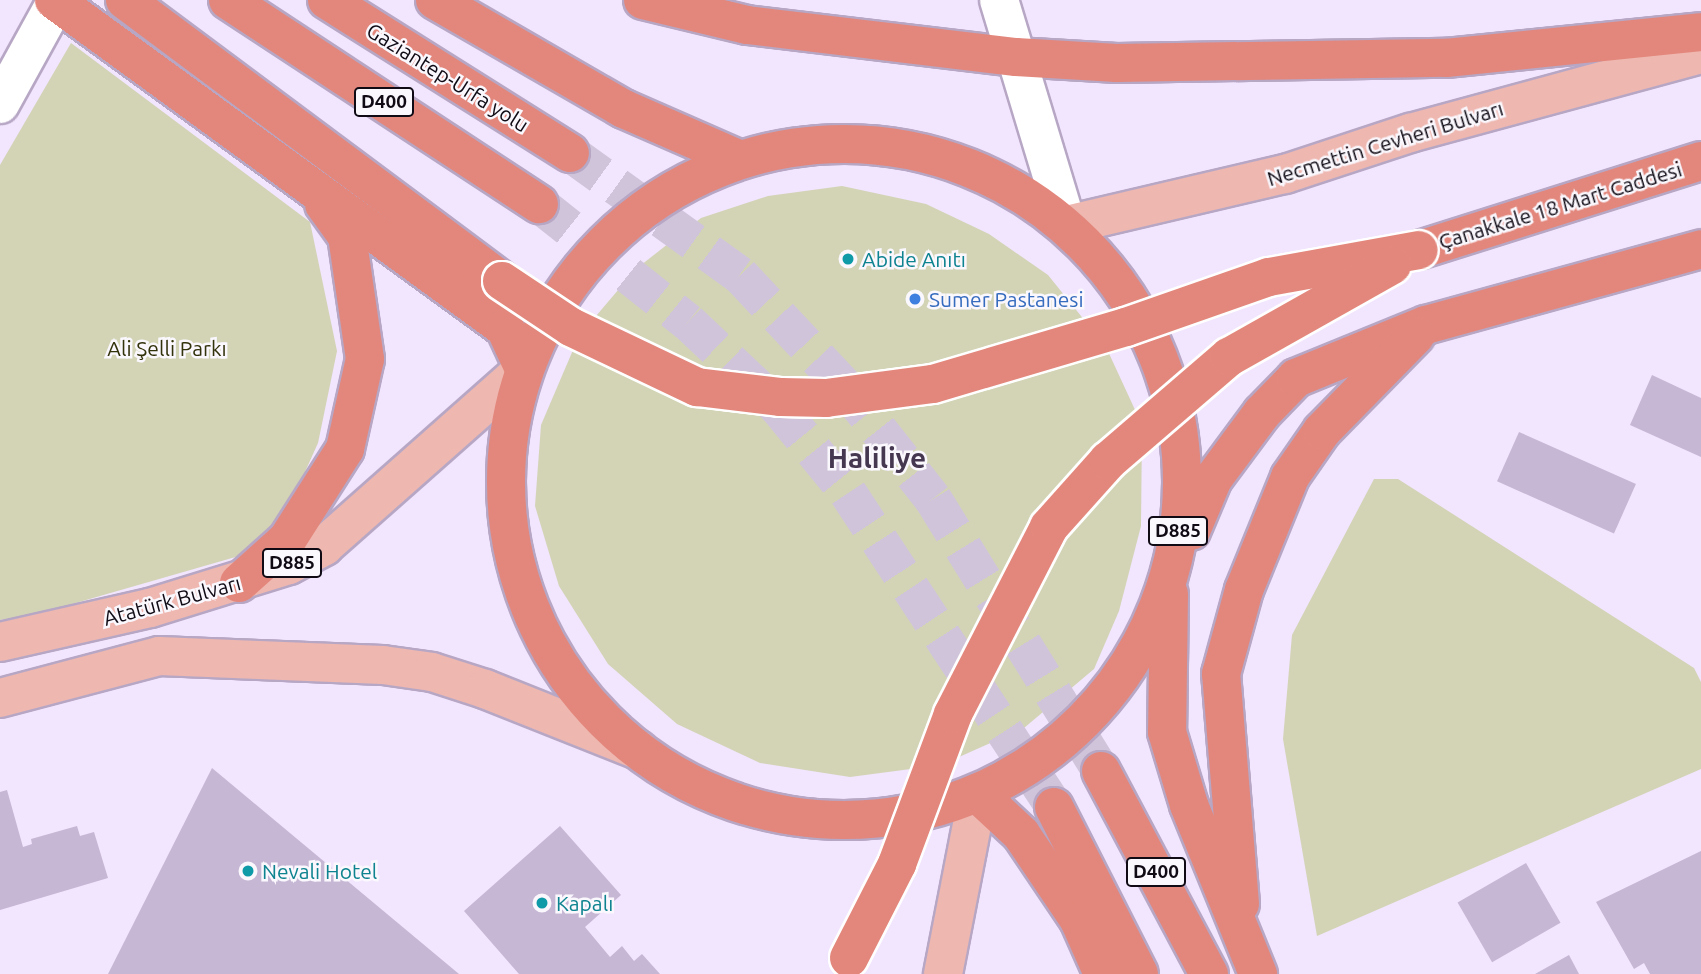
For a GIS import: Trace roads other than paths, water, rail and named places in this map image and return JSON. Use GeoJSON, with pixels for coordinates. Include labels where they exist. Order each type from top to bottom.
{"type":"FeatureCollection","features":[{"type":"Feature","properties":{"kind":"highway"},"geometry":{"type":"LineString","coordinates":[[125,0],[502,281],[571,327],[697,387],[781,397],[826,397],[933,384],[1126,327],[1269,277],[1419,250]]}},
{"type":"Feature","properties":{"kind":"highway","name":"D400"},"geometry":{"type":"LineString","coordinates":[[228,0],[539,204]]}},
{"type":"Feature","properties":{"kind":"highway","name":"Gaziantep-Urfa yolu"},"geometry":{"type":"LineString","coordinates":[[327,0],[570,153]]}},
{"type":"Feature","properties":{"kind":"highway"},"geometry":{"type":"LineString","coordinates":[[435,0],[624,109],[736,158]]}},
{"type":"Feature","properties":{"kind":"highway"},"geometry":{"type":"LineString","coordinates":[[643,0],[747,25],[1016,57],[1117,63],[1446,58],[1701,32]]}},
{"type":"Feature","properties":{"kind":"highway"},"geometry":{"type":"LineString","coordinates":[[55,1],[505,328],[524,369]]}},
{"type":"Feature","properties":{"kind":"highway","name":"D885"},"geometry":{"type":"LineString","coordinates":[[852,141],[967,164],[1067,225],[1131,299],[1171,389],[1185,486],[1170,583],[1127,671],[1062,743],[978,794],[910,815],[827,820],[767,812],[700,788],[638,750],[585,699],[544,637],[517,568],[505,495],[509,431],[524,369],[572,277],[636,214],[736,158],[852,141]]}},
{"type":"Feature","properties":{"kind":"highway","name":"Çanakkale 18 Mart Caddesi"},"geometry":{"type":"LineString","coordinates":[[1419,250],[1701,161]]}},
{"type":"Feature","properties":{"kind":"highway"},"geometry":{"type":"LineString","coordinates":[[239,583],[288,540],[345,449],[365,359],[347,236],[312,188]]}},
{"type":"Feature","properties":{"kind":"highway"},"geometry":{"type":"LineString","coordinates":[[1258,974],[1189,805],[1167,732],[1170,583],[1213,479],[1262,413],[1296,378],[1426,325],[1701,249]]}},
{"type":"Feature","properties":{"kind":"highway"},"geometry":{"type":"LineString","coordinates":[[843,966],[897,864],[953,714],[1049,527],[1108,461],[1229,357],[1419,250]]}},
{"type":"Feature","properties":{"kind":"highway"},"geometry":{"type":"LineString","coordinates":[[1243,937],[1221,674],[1244,590],[1290,477],[1322,431],[1426,325]]}},
{"type":"Feature","properties":{"kind":"highway","name":"D400"},"geometry":{"type":"LineString","coordinates":[[1101,771],[1209,974]]}},
{"type":"Feature","properties":{"kind":"highway"},"geometry":{"type":"LineString","coordinates":[[978,794],[1021,834],[1079,920],[1103,974]]}},
{"type":"Feature","properties":{"kind":"highway","name":"D400"},"geometry":{"type":"LineString","coordinates":[[1054,807],[1139,974]]}},
{"type":"Feature","properties":{"kind":"main road","name":"Necmettin Cevheri Bulvarı"},"geometry":{"type":"LineString","coordinates":[[1067,225],[1285,174],[1410,133],[1701,54]]}},
{"type":"Feature","properties":{"kind":"main road","name":"Atatürk Bulvarı"},"geometry":{"type":"LineString","coordinates":[[0,642],[239,583],[324,546],[524,369]]}},
{"type":"Feature","properties":{"kind":"main road"},"geometry":{"type":"LineString","coordinates":[[0,698],[159,656],[383,665],[432,672],[485,689],[638,750]]}},
{"type":"Feature","properties":{"kind":"main road"},"geometry":{"type":"LineString","coordinates":[[943,974],[978,794]]}},
{"type":"Feature","properties":{"kind":"street"},"geometry":{"type":"LineString","coordinates":[[999,0],[1067,225]]}},
{"type":"Feature","properties":{"kind":"street"},"geometry":{"type":"LineString","coordinates":[[0,104],[55,1]]}},
{"type":"Feature","properties":{"kind":"tunnel"},"geometry":{"type":"LineString","coordinates":[[570,153],[740,275],[843,385],[933,499],[1101,771]]}},
{"type":"Feature","properties":{"kind":"tunnel"},"geometry":{"type":"LineString","coordinates":[[539,204],[688,322],[778,407],[848,493],[1054,807]]}},
{"type":"Feature","properties":{"kind":"place","name":"Abide Anıtı"},"geometry":{"type":"Point","coordinates":[848,259]}},
{"type":"Feature","properties":{"kind":"place","name":"Sumer Pastanesi"},"geometry":{"type":"Point","coordinates":[915,299]}},
{"type":"Feature","properties":{"kind":"place","name":"Nevali Hotel"},"geometry":{"type":"Point","coordinates":[248,871]}},
{"type":"Feature","properties":{"kind":"place","name":"Kapalı"},"geometry":{"type":"Point","coordinates":[542,903]}},
{"type":"Feature","properties":{"kind":"district","name":"Haliliye"},"geometry":{"type":"Point","coordinates":[877,458]}},
{"type":"Feature","properties":{"kind":"park label","name":"Ali Şelli Parkı"},"geometry":{"type":"Point","coordinates":[167,348]}}]}
